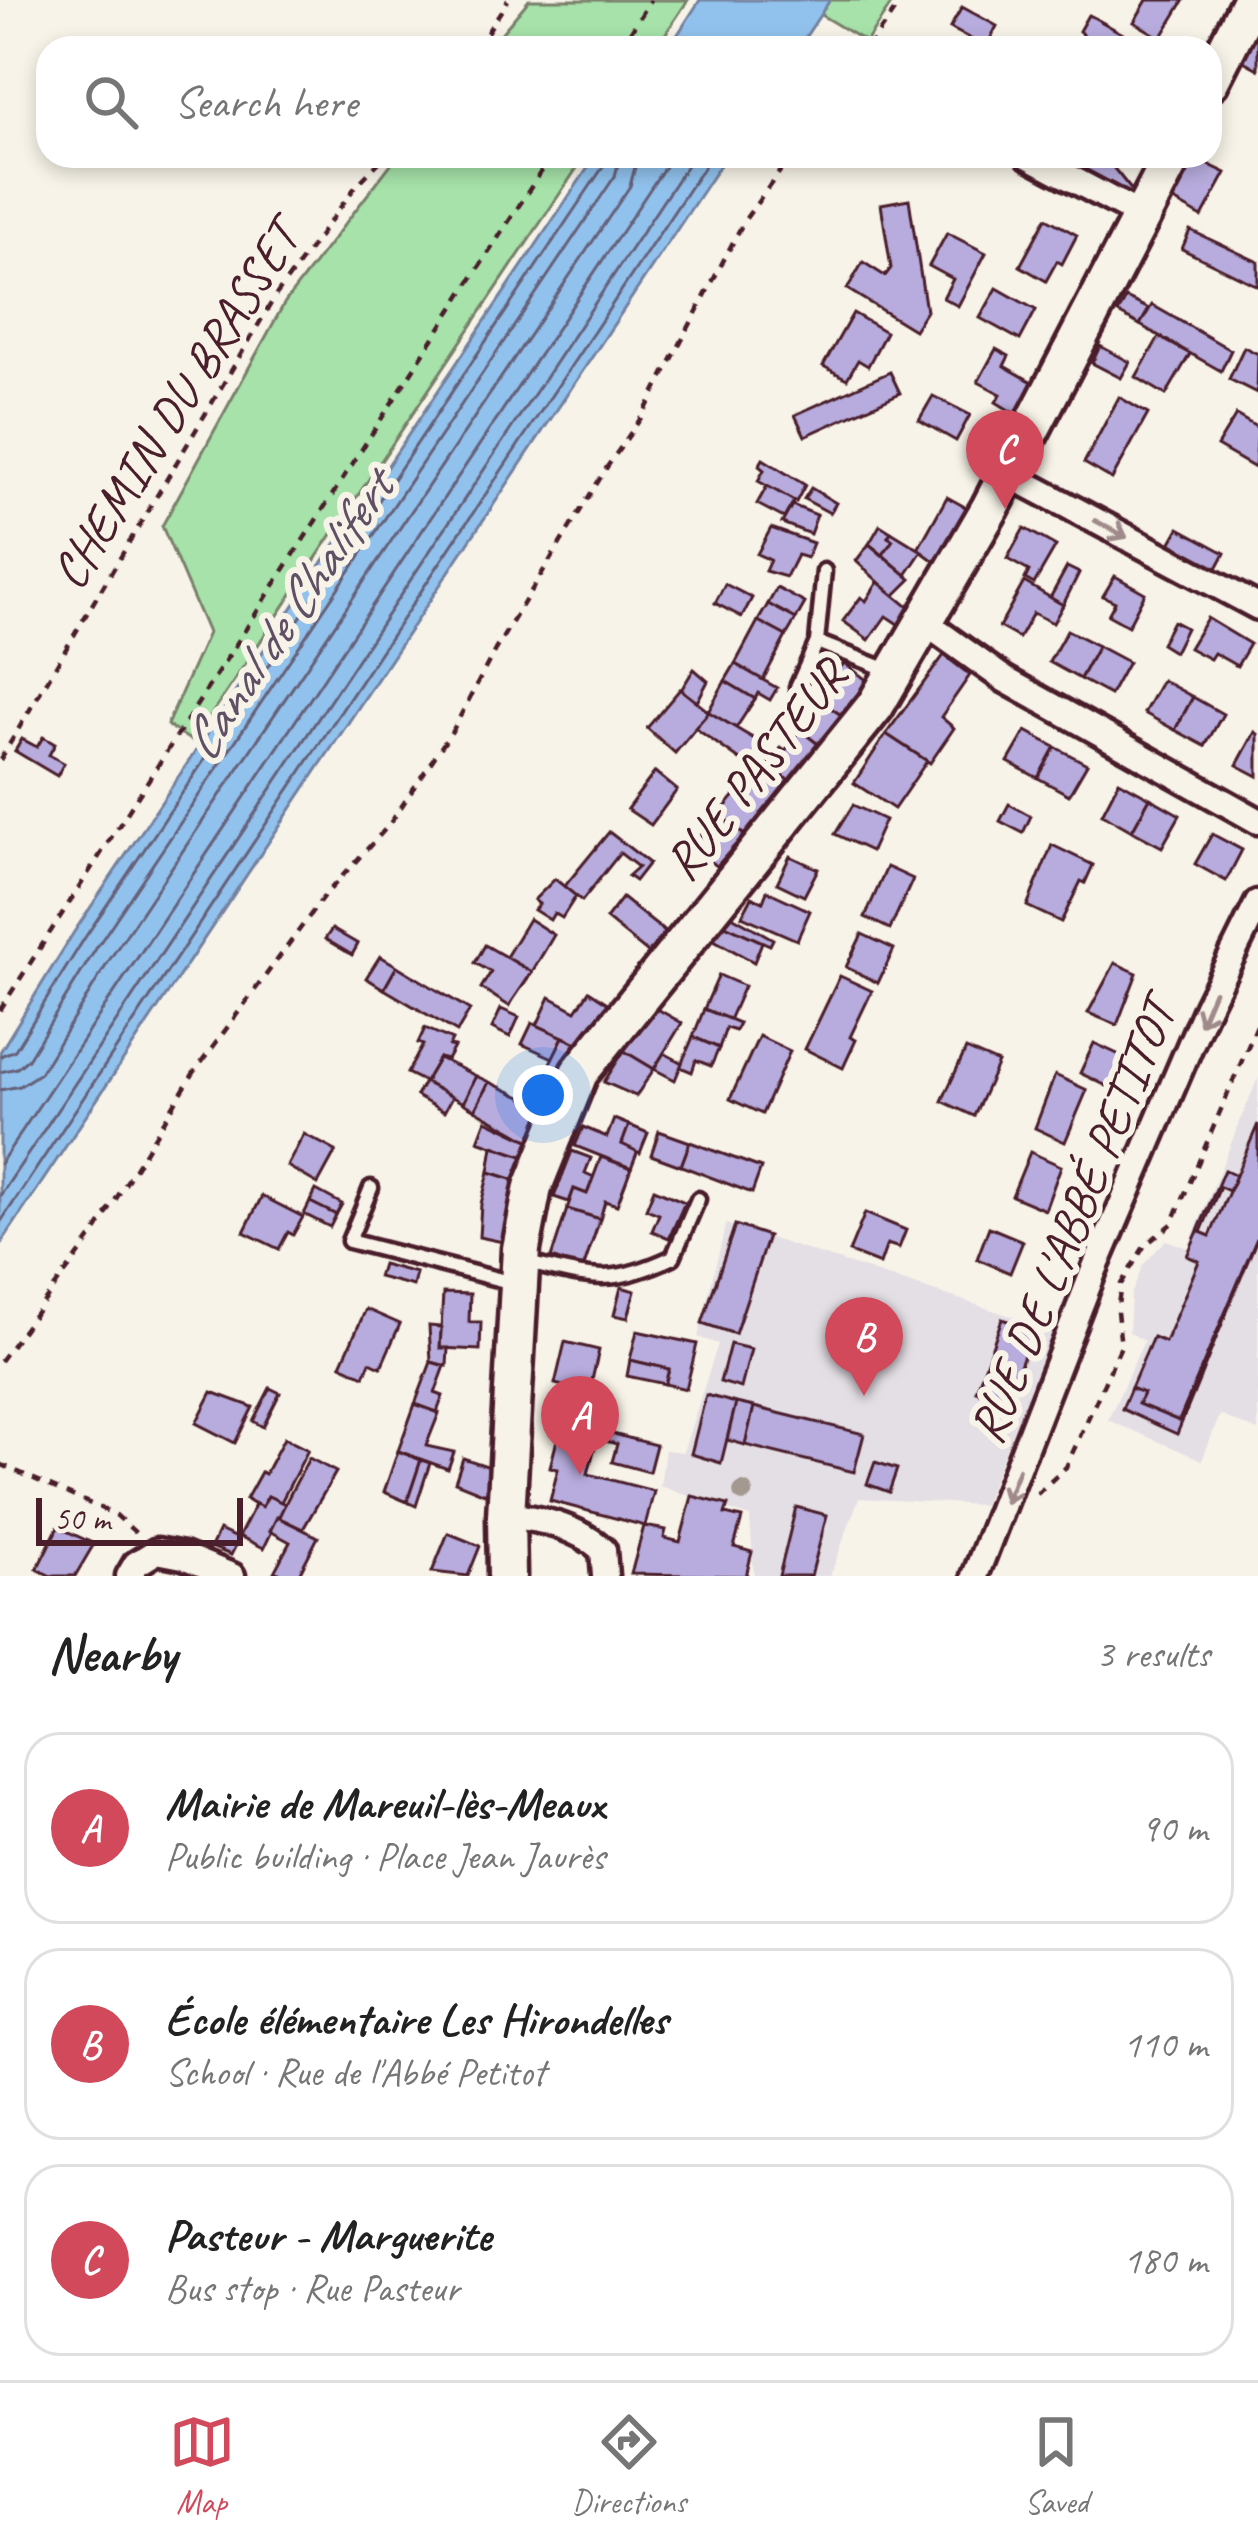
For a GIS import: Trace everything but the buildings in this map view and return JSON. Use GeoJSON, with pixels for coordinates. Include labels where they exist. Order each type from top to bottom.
{"type":"FeatureCollection","features":[{"type":"Feature","properties":{"kind":"street"},"geometry":{"type":"LineString","coordinates":[[1222,57],[1251,0]]}},
{"type":"Feature","properties":{"kind":"street"},"geometry":{"type":"LineString","coordinates":[[1052,168],[1142,216]]}},
{"type":"Feature","properties":{"kind":"street","name":"RUE PASTEUR"},"geometry":{"type":"LineString","coordinates":[[507,1576],[520,1273],[533,1187],[579,1072],[875,706],[1008,474],[1167,168]]}},
{"type":"Feature","properties":{"kind":"street"},"geometry":{"type":"LineString","coordinates":[[1008,474],[1258,607]]}},
{"type":"Feature","properties":{"kind":"street"},"geometry":{"type":"LineString","coordinates":[[924,622],[1004,680],[1258,821]]}},
{"type":"Feature","properties":{"kind":"street","name":"RUE DE L'ABBÉ PETITOT"},"geometry":{"type":"LineString","coordinates":[[975,1576],[1094,1270],[1207,1006],[1258,903]]}},
{"type":"Feature","properties":{"kind":"street"},"geometry":{"type":"LineString","coordinates":[[506,1516],[522,1516],[587,1535],[603,1550],[605,1576]]}},
{"type":"Feature","properties":{"kind":"street"},"geometry":{"type":"LineString","coordinates":[[129,1576],[136,1564],[157,1551],[232,1576]]}},
{"type":"Feature","properties":{"kind":"lane"},"geometry":{"type":"LineString","coordinates":[[797,687],[817,642],[824,572]]}},
{"type":"Feature","properties":{"kind":"lane"},"geometry":{"type":"LineString","coordinates":[[817,642],[895,672]]}},
{"type":"Feature","properties":{"kind":"lane"},"geometry":{"type":"LineString","coordinates":[[371,1188],[349,1241],[520,1273],[599,1280],[633,1275],[673,1257],[698,1199]]}},
{"type":"Feature","properties":{"kind":"path"},"geometry":{"type":"LineString","coordinates":[[485,36],[508,0]]}},
{"type":"Feature","properties":{"kind":"path"},"geometry":{"type":"LineString","coordinates":[[628,36],[651,0]]}},
{"type":"Feature","properties":{"kind":"path"},"geometry":{"type":"LineString","coordinates":[[876,36],[902,0]]}},
{"type":"Feature","properties":{"kind":"path","name":"CHEMIN DU BRASSET"},"geometry":{"type":"LineString","coordinates":[[0,760],[276,295],[373,168]]}},
{"type":"Feature","properties":{"kind":"path"},"geometry":{"type":"LineString","coordinates":[[0,1010],[543,168]]}},
{"type":"Feature","properties":{"kind":"path"},"geometry":{"type":"LineString","coordinates":[[0,1360],[95,1233],[193,1075],[325,895],[389,825],[454,728],[507,629],[643,415],[744,221],[782,168]]}},
{"type":"Feature","properties":{"kind":"path"},"geometry":{"type":"LineString","coordinates":[[1010,1494],[1033,1498],[1066,1467],[1121,1346],[1117,1312],[1121,1284],[1145,1245],[1172,1224],[1258,1023]]}},
{"type":"Feature","properties":{"kind":"path"},"geometry":{"type":"LineString","coordinates":[[0,1464],[116,1515],[157,1551]]}},
{"type":"Feature","properties":{"kind":"shaded area"},"geometry":{"type":"Polygon","coordinates":[[[1258,1078],[1258,1431],[1220,1415],[1202,1460],[1108,1420],[1144,1341],[1129,1332],[1131,1295],[1143,1265],[1166,1240],[1188,1248],[1258,1078]]]}},
{"type":"Feature","properties":{"kind":"shaded area"},"geometry":{"type":"Polygon","coordinates":[[[726,1224],[1054,1330],[983,1505],[859,1498],[830,1576],[754,1576],[750,1517],[660,1486],[665,1450],[683,1452],[718,1344],[698,1337],[726,1224]]]}},
{"type":"Feature","properties":{"kind":"green space"},"geometry":{"type":"Polygon","coordinates":[[[529,0],[688,0],[664,36],[499,36],[529,0]]]}},
{"type":"Feature","properties":{"kind":"green space"},"geometry":{"type":"Polygon","coordinates":[[[816,0],[894,0],[870,36],[856,36],[811,9],[816,0]]]}},
{"type":"Feature","properties":{"kind":"green space"},"geometry":{"type":"Polygon","coordinates":[[[388,168],[577,168],[193,742],[167,725],[208,633],[162,526],[285,302],[388,168]]]}},
{"type":"Feature","properties":{"kind":"water"},"geometry":{"type":"Polygon","coordinates":[[[700,0],[830,0],[806,36],[677,36],[700,0]]]}},
{"type":"Feature","properties":{"kind":"water","name":"Canal de Chalifert"},"geometry":{"type":"Polygon","coordinates":[[[588,168],[718,168],[0,1245],[0,1052],[74,932],[588,168]]]}},
{"type":"Feature","properties":{"kind":"place","name":"Pasteur - Marguerite"},"geometry":{"type":"Point","coordinates":[1005,509]}},
{"type":"Feature","properties":{"kind":"place","name":"École élémentaire Les Hirondelles"},"geometry":{"type":"Point","coordinates":[864,1396]}},
{"type":"Feature","properties":{"kind":"place","name":"Mairie de Mareuil-lès-Meaux"},"geometry":{"type":"Point","coordinates":[580,1475]}}]}
